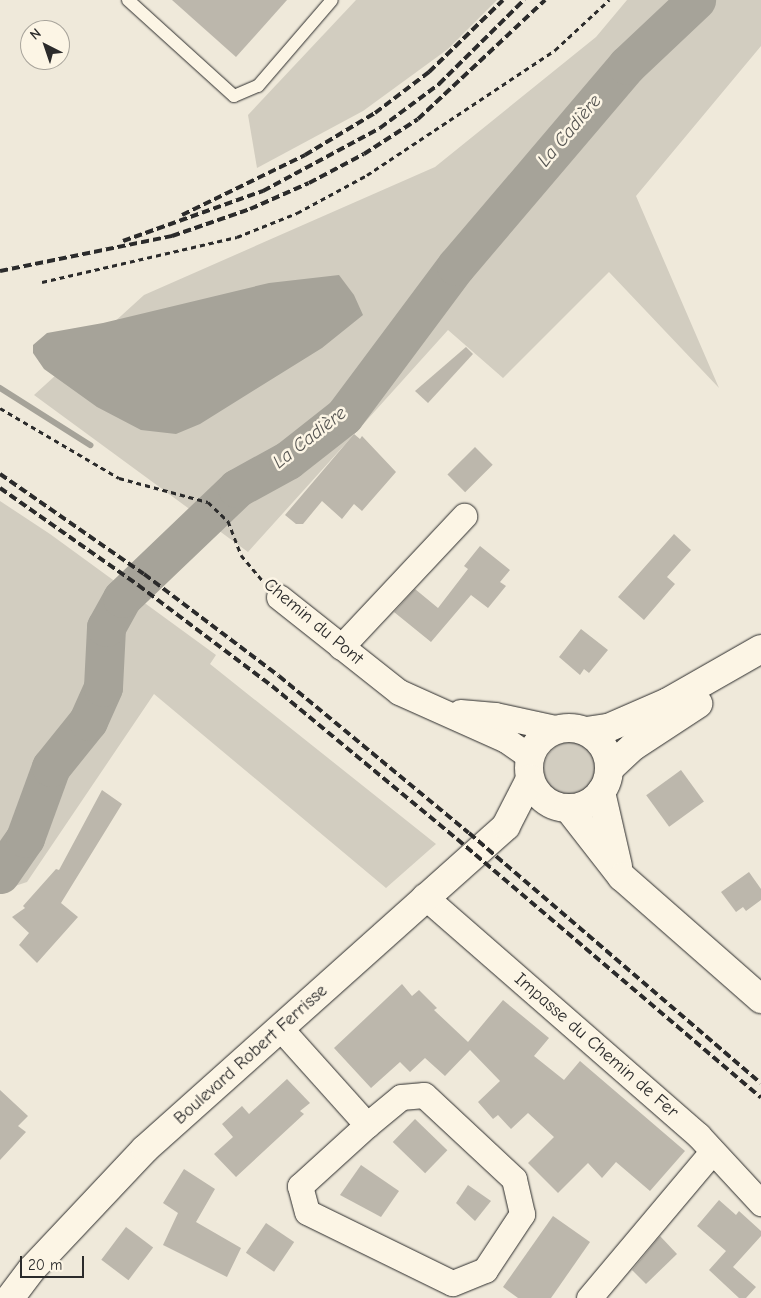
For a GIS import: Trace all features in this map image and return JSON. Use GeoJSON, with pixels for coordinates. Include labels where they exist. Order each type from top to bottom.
{"type":"FeatureCollection","features":[{"type":"Feature","properties":{"kind":"street"},"geometry":{"type":"LineString","coordinates":[[342,647],[464,516]]}},
{"type":"Feature","properties":{"kind":"street","name":"Chemin du Pont"},"geometry":{"type":"LineString","coordinates":[[279,596],[399,692],[448,712],[506,740],[530,768]]}},
{"type":"Feature","properties":{"kind":"street"},"geometry":{"type":"LineString","coordinates":[[586,731],[608,728],[668,702],[761,649]]}},
{"type":"Feature","properties":{"kind":"street"},"geometry":{"type":"LineString","coordinates":[[563,808],[587,804],[634,746],[670,721],[761,666]]}},
{"type":"Feature","properties":{"kind":"street","name":"Chemin du Pont"},"geometry":{"type":"LineString","coordinates":[[448,712],[496,715],[559,729]]}},
{"type":"Feature","properties":{"kind":"street"},"geometry":{"type":"LineString","coordinates":[[622,877],[605,781],[603,746],[586,731],[573,727],[559,729],[546,734],[530,768],[540,797],[563,808],[622,877],[761,999]]}},
{"type":"Feature","properties":{"kind":"street","name":"Boulevard Robert Ferrisse"},"geometry":{"type":"LineString","coordinates":[[506,826],[530,768]]}},
{"type":"Feature","properties":{"kind":"street","name":"Boulevard Robert Ferrisse"},"geometry":{"type":"LineString","coordinates":[[10,1298],[32,1269],[146,1149],[281,1029],[424,896],[506,826],[563,808]]}},
{"type":"Feature","properties":{"kind":"street","name":"Impasse du Chemin de Fer"},"geometry":{"type":"LineString","coordinates":[[424,896],[698,1135],[761,1203]]}},
{"type":"Feature","properties":{"kind":"street"},"geometry":{"type":"LineString","coordinates":[[281,1029],[366,1125]]}},
{"type":"Feature","properties":{"kind":"street"},"geometry":{"type":"LineString","coordinates":[[424,1095],[514,1179],[522,1214],[485,1270],[452,1283],[307,1212],[300,1186],[366,1125],[401,1097],[424,1095]]}},
{"type":"Feature","properties":{"kind":"street"},"geometry":{"type":"LineString","coordinates":[[589,1298],[712,1152]]}},
{"type":"Feature","properties":{"kind":"lane"},"geometry":{"type":"LineString","coordinates":[[128,0],[234,96],[258,86],[332,0]]}},
{"type":"Feature","properties":{"kind":"path"},"geometry":{"type":"LineString","coordinates":[[42,282],[236,237],[297,213],[367,175],[555,50],[609,0]]}},
{"type":"Feature","properties":{"kind":"path","name":"Chemin du Pont"},"geometry":{"type":"LineString","coordinates":[[0,408],[120,478],[208,502],[228,521],[249,568],[279,596]]}},
{"type":"Feature","properties":{"kind":"shaded area"},"geometry":{"type":"Polygon","coordinates":[[[356,0],[497,0],[448,49],[363,111],[257,168],[248,115],[356,0]]]}},
{"type":"Feature","properties":{"kind":"shaded area"},"geometry":{"type":"Polygon","coordinates":[[[627,0],[761,0],[761,46],[636,196],[719,388],[609,272],[503,378],[448,330],[248,552],[34,395],[144,295],[435,167],[596,37],[627,0]]]}},
{"type":"Feature","properties":{"kind":"shaded area"},"geometry":{"type":"Polygon","coordinates":[[[339,275],[354,295],[363,315],[322,348],[200,424],[176,434],[141,430],[97,407],[44,369],[33,353],[33,345],[47,333],[103,323],[269,283],[339,275]]]}},
{"type":"Feature","properties":{"kind":"shaded area"},"geometry":{"type":"Polygon","coordinates":[[[0,501],[50,534],[216,655],[210,664],[436,844],[386,888],[154,694],[27,882],[0,891],[0,501]]]}},
{"type":"Feature","properties":{"kind":"shaded area"},"geometry":{"type":"Polygon","coordinates":[[[571,742],[581,744],[590,750],[596,759],[598,769],[596,779],[590,788],[581,794],[571,796],[561,794],[552,788],[546,779],[544,769],[546,759],[552,750],[561,744],[571,742]]]}},
{"type":"Feature","properties":{"kind":"building"},"geometry":{"type":"Polygon","coordinates":[[[172,0],[287,0],[236,57],[172,0]]]}},
{"type":"Feature","properties":{"kind":"building"},"geometry":{"type":"Polygon","coordinates":[[[466,347],[473,354],[428,403],[415,391],[466,347]]]}},
{"type":"Feature","properties":{"kind":"building"},"geometry":{"type":"Polygon","coordinates":[[[354,434],[360,439],[362,436],[396,472],[362,511],[354,504],[342,519],[322,501],[303,524],[296,524],[285,515],[354,434]]]}},
{"type":"Feature","properties":{"kind":"building"},"geometry":{"type":"Polygon","coordinates":[[[475,447],[493,465],[465,492],[447,475],[475,447]]]}},
{"type":"Feature","properties":{"kind":"building"},"geometry":{"type":"Polygon","coordinates":[[[674,534],[691,550],[667,577],[675,584],[644,620],[618,597],[674,534]]]}},
{"type":"Feature","properties":{"kind":"building"},"geometry":{"type":"Polygon","coordinates":[[[480,546],[510,570],[500,582],[506,586],[488,608],[471,595],[431,642],[394,612],[415,589],[438,608],[468,569],[464,566],[480,546]]]}},
{"type":"Feature","properties":{"kind":"building"},"geometry":{"type":"Polygon","coordinates":[[[581,629],[608,650],[589,673],[584,669],[580,675],[559,657],[581,629]]]}},
{"type":"Feature","properties":{"kind":"building"},"geometry":{"type":"Polygon","coordinates":[[[681,770],[704,802],[669,827],[646,795],[681,770]]]}},
{"type":"Feature","properties":{"kind":"building"},"geometry":{"type":"Polygon","coordinates":[[[102,790],[122,804],[61,903],[78,917],[37,963],[19,945],[29,933],[12,917],[25,908],[23,906],[56,869],[59,870],[102,790]]]}},
{"type":"Feature","properties":{"kind":"building"},"geometry":{"type":"Polygon","coordinates":[[[749,872],[761,889],[761,900],[746,911],[743,907],[736,912],[721,892],[749,872]]]}},
{"type":"Feature","properties":{"kind":"building"},"geometry":{"type":"Polygon","coordinates":[[[402,984],[412,996],[419,990],[437,1008],[434,1010],[468,1042],[503,1000],[549,1038],[534,1056],[564,1080],[580,1061],[685,1151],[650,1191],[616,1162],[602,1178],[588,1163],[558,1193],[528,1163],[554,1137],[528,1113],[511,1129],[498,1115],[493,1119],[478,1102],[500,1081],[470,1050],[445,1076],[425,1058],[410,1072],[400,1062],[371,1088],[334,1048],[402,984]]]}},
{"type":"Feature","properties":{"kind":"building"},"geometry":{"type":"Polygon","coordinates":[[[287,1079],[310,1103],[300,1111],[304,1114],[236,1177],[214,1154],[233,1137],[222,1124],[242,1106],[249,1114],[287,1079]]]}},
{"type":"Feature","properties":{"kind":"building"},"geometry":{"type":"Polygon","coordinates":[[[0,1090],[28,1116],[18,1126],[26,1132],[0,1160],[0,1090]]]}},
{"type":"Feature","properties":{"kind":"building"},"geometry":{"type":"Polygon","coordinates":[[[415,1119],[447,1150],[425,1173],[393,1142],[415,1119]]]}},
{"type":"Feature","properties":{"kind":"building"},"geometry":{"type":"Polygon","coordinates":[[[361,1165],[399,1191],[381,1217],[340,1195],[361,1165]]]}},
{"type":"Feature","properties":{"kind":"building"},"geometry":{"type":"Polygon","coordinates":[[[184,1169],[215,1189],[196,1222],[241,1248],[227,1277],[163,1245],[178,1213],[163,1203],[184,1169]]]}},
{"type":"Feature","properties":{"kind":"building"},"geometry":{"type":"Polygon","coordinates":[[[468,1185],[491,1201],[475,1221],[456,1203],[468,1185]]]}},
{"type":"Feature","properties":{"kind":"building"},"geometry":{"type":"Polygon","coordinates":[[[719,1200],[736,1215],[739,1211],[761,1231],[761,1236],[733,1267],[756,1287],[746,1298],[739,1298],[709,1270],[726,1251],[697,1226],[719,1200]]]}},
{"type":"Feature","properties":{"kind":"building"},"geometry":{"type":"Polygon","coordinates":[[[553,1216],[590,1242],[551,1298],[518,1298],[503,1287],[553,1216]]]}},
{"type":"Feature","properties":{"kind":"building"},"geometry":{"type":"Polygon","coordinates":[[[266,1223],[294,1242],[274,1272],[246,1253],[266,1223]]]}},
{"type":"Feature","properties":{"kind":"building"},"geometry":{"type":"Polygon","coordinates":[[[126,1227],[153,1247],[128,1280],[101,1260],[126,1227]]]}},
{"type":"Feature","properties":{"kind":"building"},"geometry":{"type":"Polygon","coordinates":[[[660,1236],[677,1254],[646,1284],[632,1270],[660,1236]]]}},
{"type":"Feature","properties":{"kind":"waterway","name":"La Cadière"},"geometry":{"type":"LineString","coordinates":[[0,874],[25,838],[51,767],[88,721],[103,687],[106,627],[122,598],[237,488],[288,460],[344,416],[456,266],[627,65],[696,0]]}},
{"type":"Feature","properties":{"kind":"waterway"},"geometry":{"type":"LineString","coordinates":[[0,388],[90,445]]}},
{"type":"Feature","properties":{"kind":"railway"},"geometry":{"type":"LineString","coordinates":[[182,215],[305,155],[375,113],[429,72],[503,0]]}},
{"type":"Feature","properties":{"kind":"railway"},"geometry":{"type":"LineString","coordinates":[[123,241],[263,191],[380,128],[439,84],[524,0]]}},
{"type":"Feature","properties":{"kind":"railway"},"geometry":{"type":"LineString","coordinates":[[0,271],[172,236],[250,209],[309,183],[364,154],[418,119],[545,0]]}},
{"type":"Feature","properties":{"kind":"railway"},"geometry":{"type":"LineString","coordinates":[[0,474],[144,574],[279,676],[469,833],[761,1083]]}},
{"type":"Feature","properties":{"kind":"railway"},"geometry":{"type":"LineString","coordinates":[[0,488],[138,585],[272,686],[457,839],[761,1098]]}}]}
